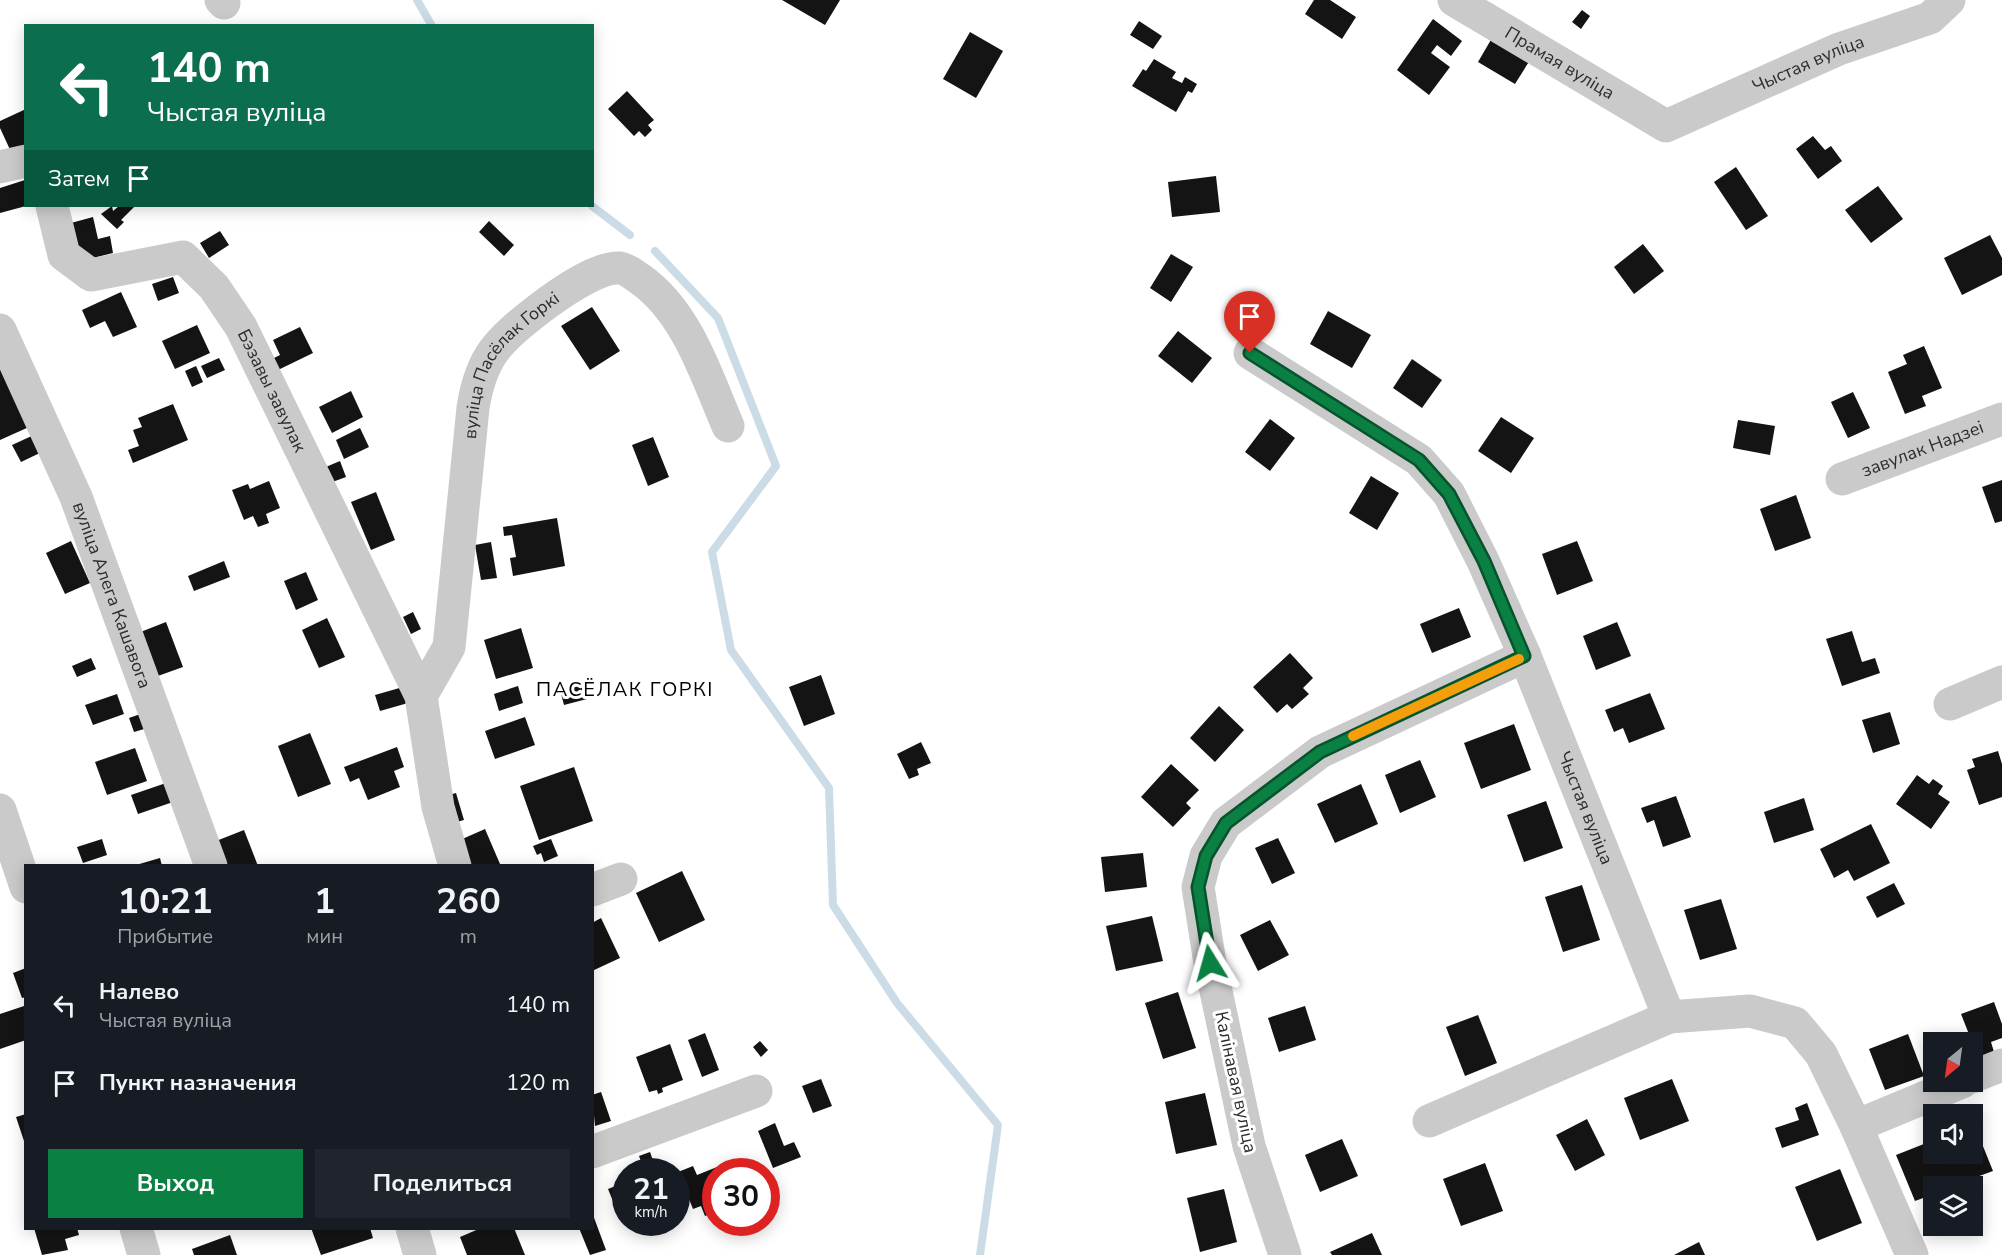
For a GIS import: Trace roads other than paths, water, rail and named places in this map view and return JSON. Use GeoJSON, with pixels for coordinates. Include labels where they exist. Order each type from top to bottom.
{"type":"FeatureCollection","features":[{"type":"Feature","properties":{"kind":"street","name":"Прамая вуліца"},"geometry":{"type":"LineString","coordinates":[[1454,0],[1666,126]]}},
{"type":"Feature","properties":{"kind":"street","name":"Чыстая вуліца"},"geometry":{"type":"LineString","coordinates":[[1666,126],[1839,49],[1930,18],[1949,0]]}},
{"type":"Feature","properties":{"kind":"street"},"geometry":{"type":"LineString","coordinates":[[0,167],[24,161]]}},
{"type":"Feature","properties":{"kind":"street","name":"Бэзавы завулак"},"geometry":{"type":"LineString","coordinates":[[52,207],[64,255],[91,275],[183,257],[214,287],[241,327],[421,696]]}},
{"type":"Feature","properties":{"kind":"street","name":"вуліца Пасёлак Горкі"},"geometry":{"type":"LineString","coordinates":[[421,696],[434,678],[449,647],[473,408],[479,376],[484,362],[515,330],[571,288],[611,269],[627,270],[665,300],[690,339],[728,426]]}},
{"type":"Feature","properties":{"kind":"street","name":"вуліца Алега Кашавога"},"geometry":{"type":"LineString","coordinates":[[0,330],[75,497],[210,864]]}},
{"type":"Feature","properties":{"kind":"street","name":"Чыстая вуліца"},"geometry":{"type":"LineString","coordinates":[[1250,353],[1419,460],[1449,494],[1484,561],[1524,656],[1669,1017]]}},
{"type":"Feature","properties":{"kind":"street","name":"завулак Надзеі"},"geometry":{"type":"LineString","coordinates":[[1842,479],[2002,420]]}},
{"type":"Feature","properties":{"kind":"street","name":"Калінавая вуліца"},"geometry":{"type":"LineString","coordinates":[[1285,1255],[1249,1146],[1210,963],[1198,887],[1206,856],[1226,823],[1320,752],[1524,656]]}},
{"type":"Feature","properties":{"kind":"street"},"geometry":{"type":"LineString","coordinates":[[1950,704],[2002,682]]}},
{"type":"Feature","properties":{"kind":"street"},"geometry":{"type":"LineString","coordinates":[[421,696],[438,807],[454,864]]}},
{"type":"Feature","properties":{"kind":"street"},"geometry":{"type":"LineString","coordinates":[[0,810],[24,881]]}},
{"type":"Feature","properties":{"kind":"street"},"geometry":{"type":"LineString","coordinates":[[1429,1121],[1669,1017],[1750,1011],[1795,1023],[1821,1054],[1856,1126],[1912,1255]]}},
{"type":"Feature","properties":{"kind":"street"},"geometry":{"type":"LineString","coordinates":[[1983,1073],[2002,1065]]}},
{"type":"Feature","properties":{"kind":"street"},"geometry":{"type":"LineString","coordinates":[[594,1151],[756,1091]]}},
{"type":"Feature","properties":{"kind":"street"},"geometry":{"type":"LineString","coordinates":[[1856,1126],[1938,1092]]}},
{"type":"Feature","properties":{"kind":"street"},"geometry":{"type":"LineString","coordinates":[[137,1230],[144,1255]]}},
{"type":"Feature","properties":{"kind":"street"},"geometry":{"type":"LineString","coordinates":[[413,1230],[420,1255]]}},
{"type":"Feature","properties":{"kind":"waterway"},"geometry":{"type":"LineString","coordinates":[[417,0],[431,24]]}},
{"type":"Feature","properties":{"kind":"waterway"},"geometry":{"type":"LineString","coordinates":[[593,207],[630,235]]}},
{"type":"Feature","properties":{"kind":"waterway"},"geometry":{"type":"LineString","coordinates":[[655,251],[718,318],[776,466],[712,552],[731,650],[829,788],[833,905],[897,1003],[998,1125],[980,1255]]}},
{"type":"Feature","properties":{"kind":"district","name":"ПАСЁЛАК ГОРКІ"},"geometry":{"type":"Point","coordinates":[625,689]}}]}
